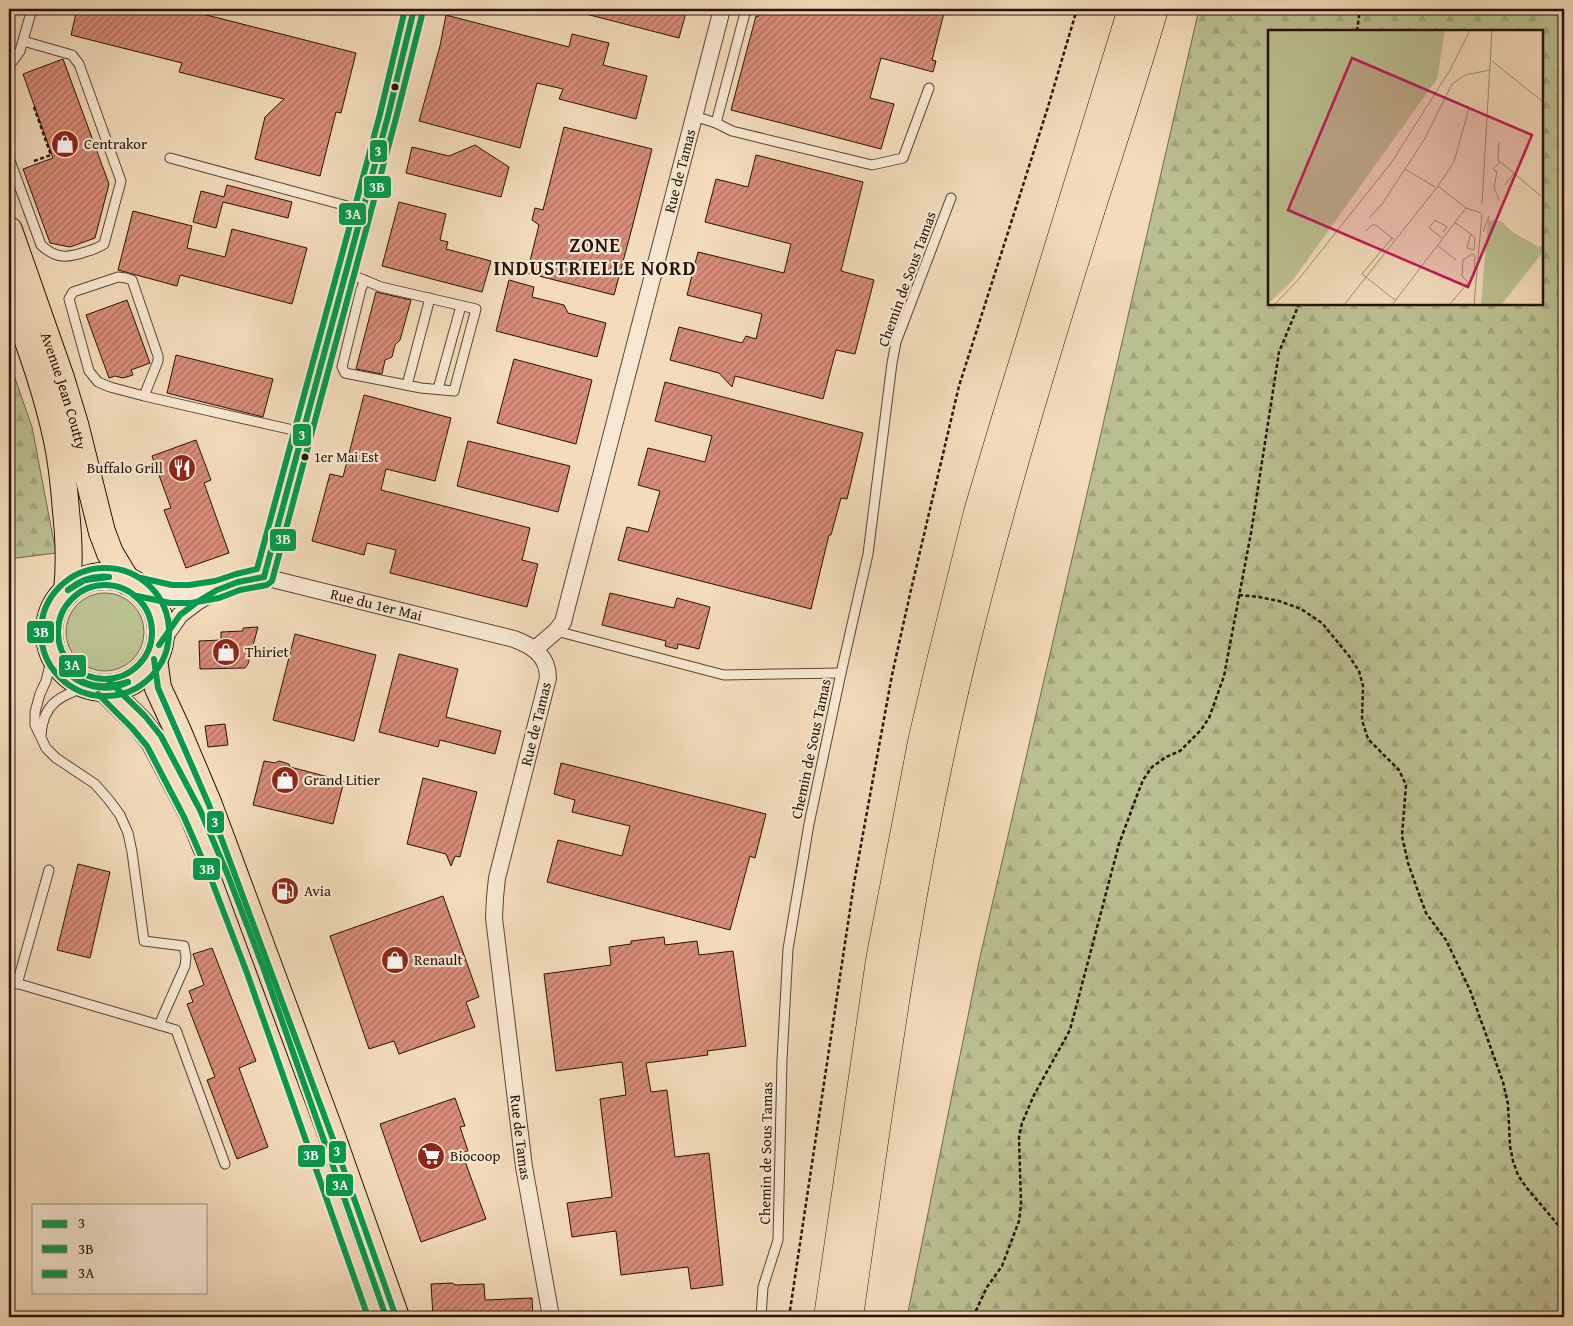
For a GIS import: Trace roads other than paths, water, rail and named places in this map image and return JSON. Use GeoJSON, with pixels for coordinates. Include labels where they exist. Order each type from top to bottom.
{"type":"FeatureCollection","features":[{"type":"Feature","properties":{"kind":"highway"},"geometry":{"type":"LineString","coordinates":[[828,1317],[880,960],[922,742],[938,673],[978,512],[1132,9]]}},
{"type":"Feature","properties":{"kind":"highway"},"geometry":{"type":"LineString","coordinates":[[849,1317],[900,972],[919,863],[958,675],[978,593],[1022,435],[1154,9]]}},
{"type":"Feature","properties":{"kind":"main road","name":"Avenue Jean Coutty"},"geometry":{"type":"LineString","coordinates":[[9,230],[72,415],[102,532],[110,553],[133,584]]}},
{"type":"Feature","properties":{"kind":"main road","name":"Avenue Jean Coutty"},"geometry":{"type":"LineString","coordinates":[[9,287],[40,377],[57,437],[64,481],[70,548],[67,591]]}},
{"type":"Feature","properties":{"kind":"main road"},"geometry":{"type":"LineString","coordinates":[[377,1317],[255,970],[219,876],[192,813],[154,741],[139,722],[96,687],[74,678],[61,668],[53,653],[49,637],[50,620],[56,604],[67,591],[80,582],[95,577],[111,576],[133,584],[150,599],[158,613],[161,629],[157,652],[158,688],[209,805],[333,1139],[396,1317]]}},
{"type":"Feature","properties":{"kind":"main road"},"geometry":{"type":"LineString","coordinates":[[96,687],[119,686],[133,680],[145,671],[157,652]]}},
{"type":"Feature","properties":{"kind":"street"},"geometry":{"type":"LineString","coordinates":[[264,577],[388,116],[414,9]]}},
{"type":"Feature","properties":{"kind":"street","name":"Rue de Tamas"},"geometry":{"type":"LineString","coordinates":[[552,1317],[524,1167],[494,918],[494,897],[497,878],[548,678],[548,669],[544,660],[535,649],[564,622],[722,9]]}},
{"type":"Feature","properties":{"kind":"street","name":"Rue du 1er Mai"},"geometry":{"type":"LineString","coordinates":[[157,652],[180,615],[197,602],[217,590],[238,582],[264,577],[514,640],[535,649]]}},
{"type":"Feature","properties":{"kind":"street","name":"Rue du 1er Mai"},"geometry":{"type":"LineString","coordinates":[[133,584],[171,594],[190,594],[217,590]]}},
{"type":"Feature","properties":{"kind":"lane"},"geometry":{"type":"LineString","coordinates":[[9,66],[19,54],[32,9]]}},
{"type":"Feature","properties":{"kind":"lane"},"geometry":{"type":"LineString","coordinates":[[716,123],[746,9]]}},
{"type":"Feature","properties":{"kind":"lane"},"geometry":{"type":"LineString","coordinates":[[9,158],[41,245],[48,252],[56,256],[73,256],[104,244],[121,181],[78,60],[70,54],[23,41]]}},
{"type":"Feature","properties":{"kind":"lane"},"geometry":{"type":"LineString","coordinates":[[694,116],[716,123],[732,131],[872,165],[903,158],[929,88]]}},
{"type":"Feature","properties":{"kind":"lane"},"geometry":{"type":"LineString","coordinates":[[170,158],[362,210]]}},
{"type":"Feature","properties":{"kind":"lane","name":"Chemin de Sous Tamas"},"geometry":{"type":"LineString","coordinates":[[762,1317],[763,1287],[778,1240],[782,1060],[788,949],[809,824],[868,554],[896,342],[951,198]]}},
{"type":"Feature","properties":{"kind":"lane"},"geometry":{"type":"LineString","coordinates":[[345,276],[356,277],[365,280],[381,286],[476,309],[454,391],[407,385],[345,373],[342,367],[361,289],[365,280]]}},
{"type":"Feature","properties":{"kind":"lane"},"geometry":{"type":"LineString","coordinates":[[144,396],[158,361],[158,356],[132,280],[118,277],[73,292],[69,299],[89,371],[98,382],[144,396],[302,432]]}},
{"type":"Feature","properties":{"kind":"lane"},"geometry":{"type":"LineString","coordinates":[[407,385],[430,298]]}},
{"type":"Feature","properties":{"kind":"lane"},"geometry":{"type":"LineString","coordinates":[[438,389],[461,306]]}},
{"type":"Feature","properties":{"kind":"lane"},"geometry":{"type":"LineString","coordinates":[[556,631],[724,675],[841,673]]}},
{"type":"Feature","properties":{"kind":"lane"},"geometry":{"type":"LineString","coordinates":[[53,653],[35,712],[35,725],[46,748],[56,758],[95,784],[120,815],[128,833],[132,852],[144,941],[184,946],[185,966],[159,1025]]}},
{"type":"Feature","properties":{"kind":"lane"},"geometry":{"type":"LineString","coordinates":[[41,738],[42,721],[53,704],[62,695],[96,687]]}},
{"type":"Feature","properties":{"kind":"lane"},"geometry":{"type":"LineString","coordinates":[[49,870],[13,982],[176,1030],[225,1164]]}},
{"type":"Feature","properties":{"kind":"place","name":"Centrakor"},"geometry":{"type":"Point","coordinates":[65,144]}},
{"type":"Feature","properties":{"kind":"place","name":"1er Mai Est"},"geometry":{"type":"Point","coordinates":[305,457]}},
{"type":"Feature","properties":{"kind":"place","name":"Buffalo Grill"},"geometry":{"type":"Point","coordinates":[182,468]}},
{"type":"Feature","properties":{"kind":"place","name":"Thiriet"},"geometry":{"type":"Point","coordinates":[226,652]}},
{"type":"Feature","properties":{"kind":"place","name":"Grand Litier"},"geometry":{"type":"Point","coordinates":[285,780]}},
{"type":"Feature","properties":{"kind":"place","name":"Avia"},"geometry":{"type":"Point","coordinates":[285,891]}},
{"type":"Feature","properties":{"kind":"place","name":"Renault"},"geometry":{"type":"Point","coordinates":[395,960]}},
{"type":"Feature","properties":{"kind":"place","name":"Biocoop"},"geometry":{"type":"Point","coordinates":[431,1156]}},
{"type":"Feature","properties":{"kind":"district","name":"ZONE INDUSTRIELLE NORD"},"geometry":{"type":"Point","coordinates":[595,256]}}]}
